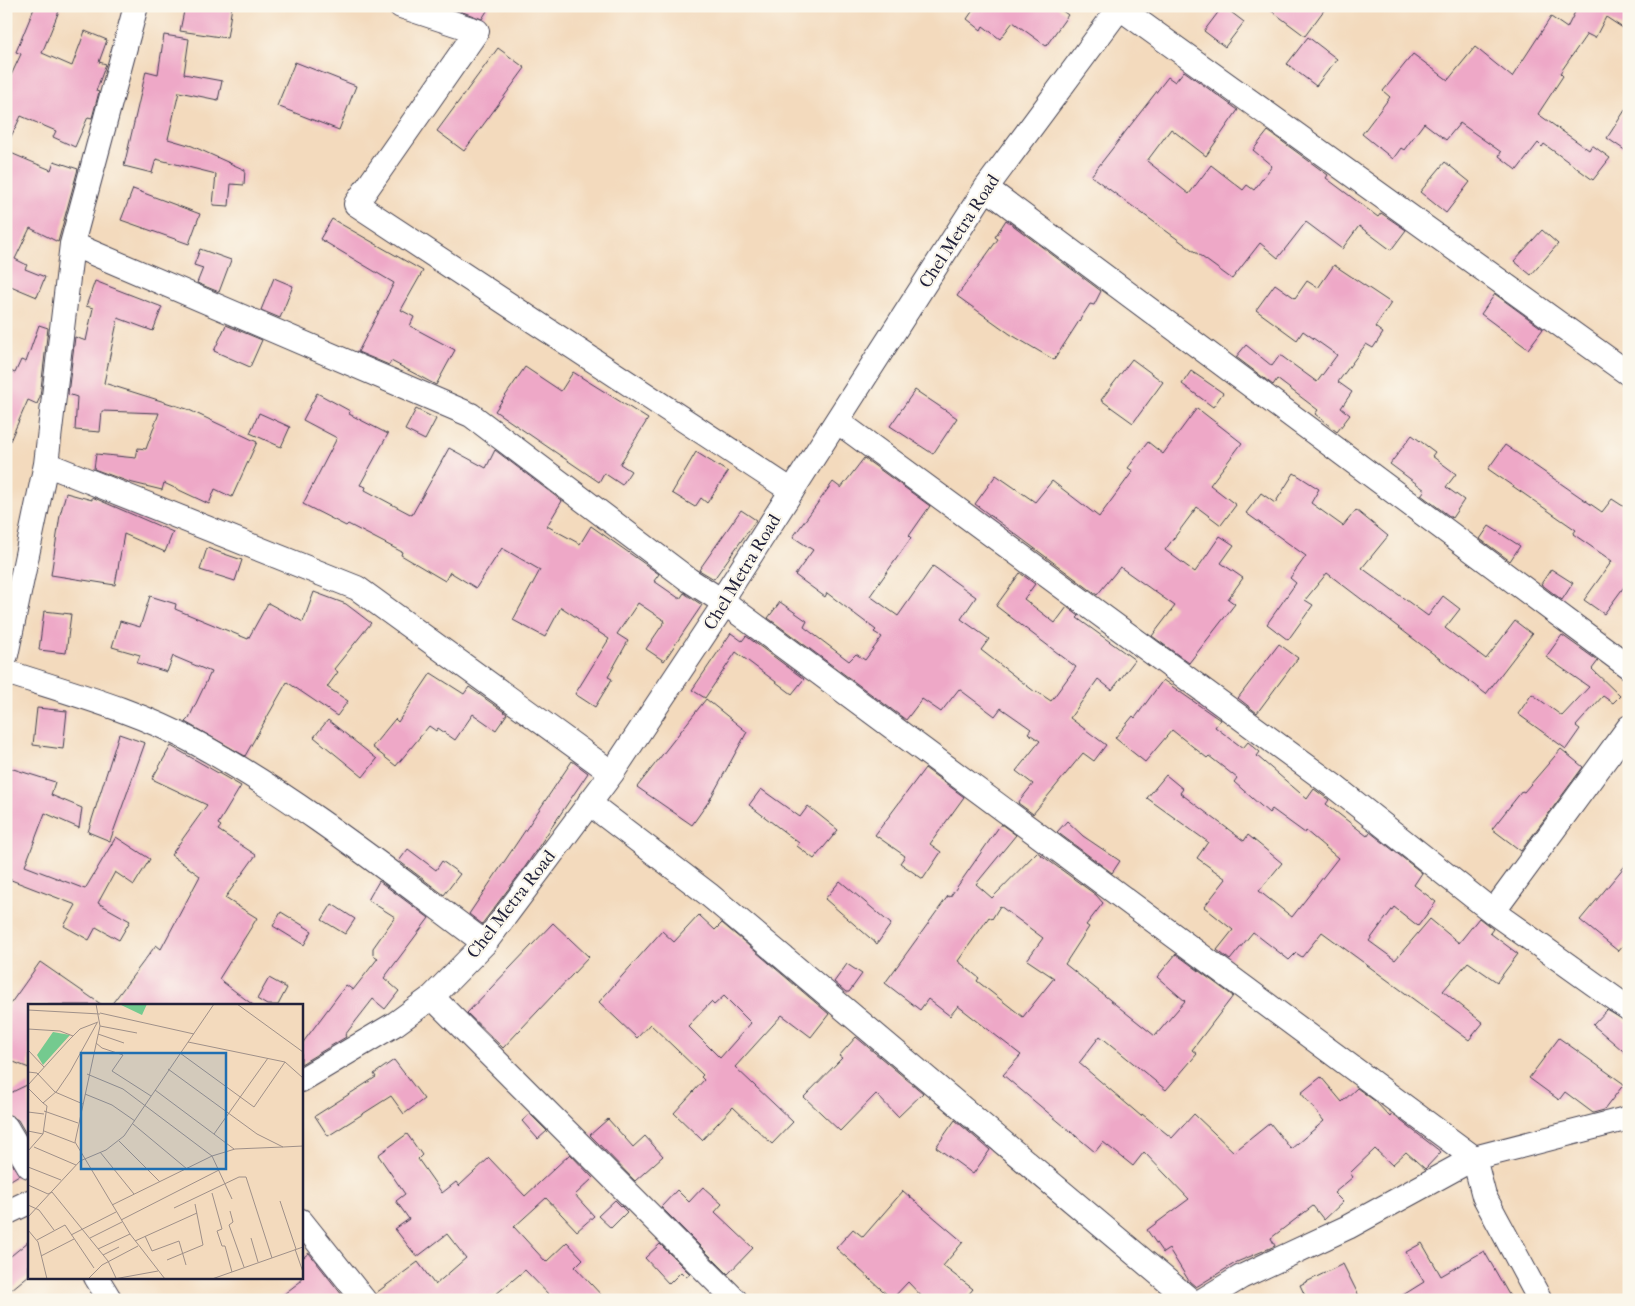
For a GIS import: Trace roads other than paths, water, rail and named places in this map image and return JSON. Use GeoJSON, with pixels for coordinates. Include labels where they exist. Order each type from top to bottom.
{"type":"FeatureCollection","features":[{"type":"Feature","properties":{"kind":"street"},"geometry":{"type":"LineString","coordinates":[[6,655],[13,578],[46,464],[72,244],[136,6]]}},
{"type":"Feature","properties":{"kind":"street"},"geometry":{"type":"LineString","coordinates":[[402,6],[476,31],[356,204],[792,491]]}},
{"type":"Feature","properties":{"kind":"street"},"geometry":{"type":"LineString","coordinates":[[1121,7],[1629,374]]}},
{"type":"Feature","properties":{"kind":"street","name":"Chel Metra Road"},"geometry":{"type":"LineString","coordinates":[[302,1079],[395,1024],[432,997],[485,943],[612,772],[725,603],[727,592],[986,188],[1121,7]]}},
{"type":"Feature","properties":{"kind":"street"},"geometry":{"type":"LineString","coordinates":[[986,188],[1629,667]]}},
{"type":"Feature","properties":{"kind":"street"},"geometry":{"type":"LineString","coordinates":[[72,244],[471,416],[689,580],[725,603],[1474,1158],[1484,1196],[1540,1300]]}},
{"type":"Feature","properties":{"kind":"street"},"geometry":{"type":"LineString","coordinates":[[837,421],[1335,787],[1493,912],[1629,1009]]}},
{"type":"Feature","properties":{"kind":"street"},"geometry":{"type":"LineString","coordinates":[[46,464],[357,588],[612,772]]}},
{"type":"Feature","properties":{"kind":"street"},"geometry":{"type":"LineString","coordinates":[[6,672],[113,706],[197,743],[265,784],[369,856],[485,943]]}},
{"type":"Feature","properties":{"kind":"street"},"geometry":{"type":"LineString","coordinates":[[1493,912],[1629,727]]}},
{"type":"Feature","properties":{"kind":"street"},"geometry":{"type":"LineString","coordinates":[[589,803],[708,894],[1190,1300]]}},
{"type":"Feature","properties":{"kind":"street"},"geometry":{"type":"LineString","coordinates":[[432,997],[734,1300]]}},
{"type":"Feature","properties":{"kind":"street"},"geometry":{"type":"LineString","coordinates":[[1203,1300],[1241,1277],[1348,1227],[1474,1158],[1629,1118]]}},
{"type":"Feature","properties":{"kind":"street"},"geometry":{"type":"LineString","coordinates":[[6,1127],[28,1164]]}},
{"type":"Feature","properties":{"kind":"street"},"geometry":{"type":"LineString","coordinates":[[6,1213],[28,1202]]}},
{"type":"Feature","properties":{"kind":"street"},"geometry":{"type":"LineString","coordinates":[[302,1222],[364,1300]]}},
{"type":"Feature","properties":{"kind":"street"},"geometry":{"type":"LineString","coordinates":[[97,1278],[110,1300]]}}]}
